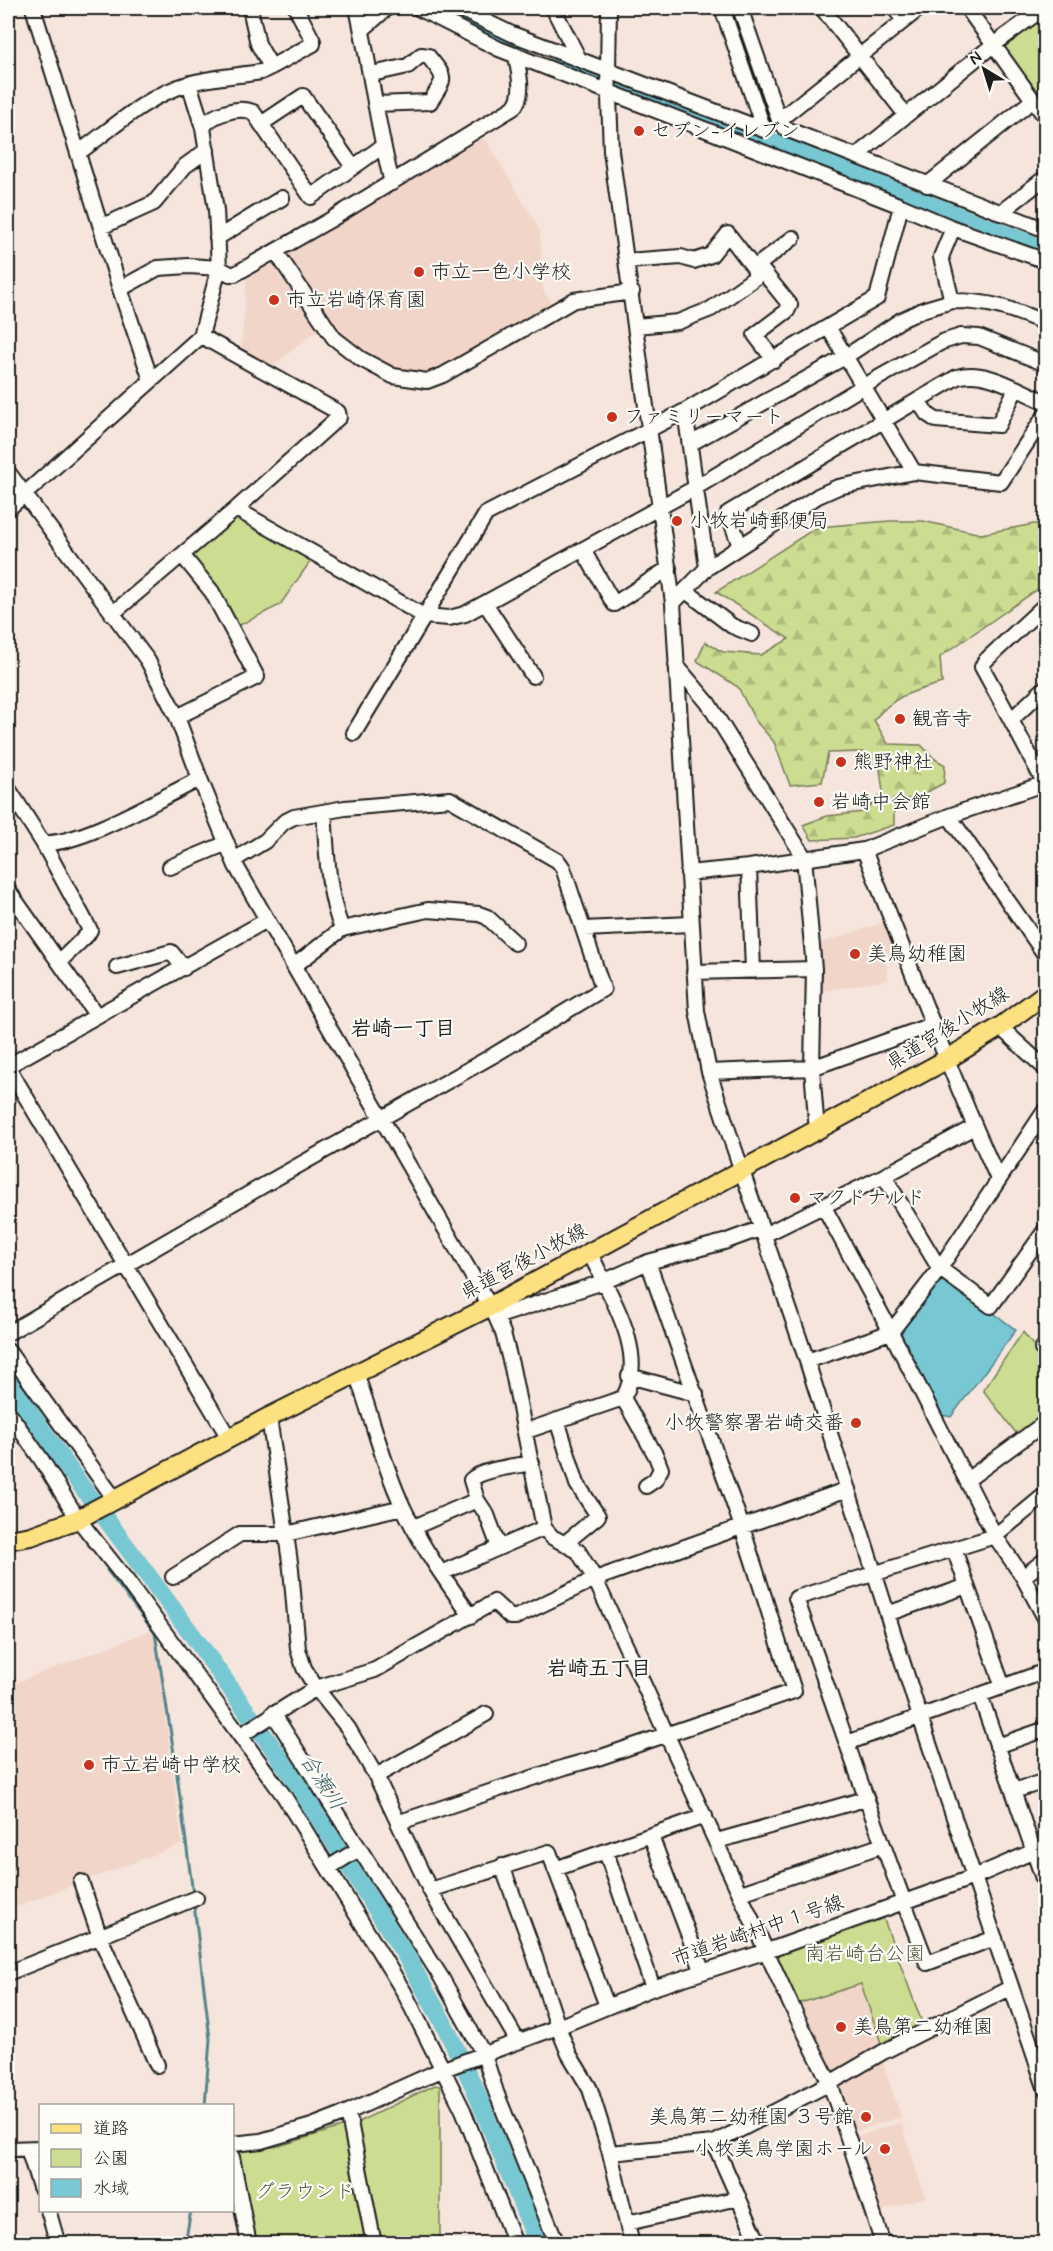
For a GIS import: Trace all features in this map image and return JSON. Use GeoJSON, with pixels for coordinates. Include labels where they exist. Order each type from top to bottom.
{"type":"FeatureCollection","features":[{"type":"Feature","properties":{"kind":"main road","name":"県道宮後小牧線"},"geometry":{"type":"LineString","coordinates":[[8,1540],[31,1536],[80,1517],[356,1373],[492,1312],[590,1253],[742,1169],[817,1132],[946,1060],[1000,1027],[1046,993]]}},
{"type":"Feature","properties":{"kind":"street"},"geometry":{"type":"LineString","coordinates":[[33,8],[120,289],[151,380]]}},
{"type":"Feature","properties":{"kind":"street"},"geometry":{"type":"LineString","coordinates":[[250,8],[258,44],[271,67]]}},
{"type":"Feature","properties":{"kind":"street"},"geometry":{"type":"LineString","coordinates":[[78,153],[147,102],[189,83],[261,72],[313,44],[296,8]]}},
{"type":"Feature","properties":{"kind":"street"},"geometry":{"type":"LineString","coordinates":[[357,8],[392,183]]}},
{"type":"Feature","properties":{"kind":"street"},"geometry":{"type":"LineString","coordinates":[[362,30],[387,8]]}},
{"type":"Feature","properties":{"kind":"street"},"geometry":{"type":"LineString","coordinates":[[418,8],[499,49],[953,228],[1046,261]]}},
{"type":"Feature","properties":{"kind":"street"},"geometry":{"type":"LineString","coordinates":[[458,8],[513,34],[608,70],[856,156],[1046,230]]}},
{"type":"Feature","properties":{"kind":"street"},"geometry":{"type":"LineString","coordinates":[[553,8],[579,59]]}},
{"type":"Feature","properties":{"kind":"street"},"geometry":{"type":"LineString","coordinates":[[609,8],[608,70],[611,151],[673,603],[690,924],[697,1011],[709,1072],[807,1361],[920,1717],[1046,2090]]}},
{"type":"Feature","properties":{"kind":"street"},"geometry":{"type":"LineString","coordinates":[[722,8],[774,129]]}},
{"type":"Feature","properties":{"kind":"street"},"geometry":{"type":"LineString","coordinates":[[740,8],[774,129]]}},
{"type":"Feature","properties":{"kind":"street"},"geometry":{"type":"LineString","coordinates":[[822,8],[906,115]]}},
{"type":"Feature","properties":{"kind":"street"},"geometry":{"type":"LineString","coordinates":[[894,8],[903,20]]}},
{"type":"Feature","properties":{"kind":"street"},"geometry":{"type":"LineString","coordinates":[[774,129],[920,8]]}},
{"type":"Feature","properties":{"kind":"street"},"geometry":{"type":"LineString","coordinates":[[967,8],[1046,118]]}},
{"type":"Feature","properties":{"kind":"street"},"geometry":{"type":"LineString","coordinates":[[856,156],[993,45],[1044,8]]}},
{"type":"Feature","properties":{"kind":"street"},"geometry":{"type":"LineString","coordinates":[[372,74],[408,66],[421,55],[428,56],[443,75],[444,80],[430,102],[375,104]]}},
{"type":"Feature","properties":{"kind":"street"},"geometry":{"type":"LineString","coordinates":[[120,289],[158,268],[189,266],[219,268],[235,274],[276,252],[513,108],[519,102],[520,95],[516,55]]}},
{"type":"Feature","properties":{"kind":"street"},"geometry":{"type":"LineString","coordinates":[[8,509],[201,336],[219,268],[218,238],[216,210],[203,128],[189,83]]}},
{"type":"Feature","properties":{"kind":"street"},"geometry":{"type":"LineString","coordinates":[[261,124],[303,96],[353,167]]}},
{"type":"Feature","properties":{"kind":"street"},"geometry":{"type":"LineString","coordinates":[[927,185],[1033,100]]}},
{"type":"Feature","properties":{"kind":"street"},"geometry":{"type":"LineString","coordinates":[[203,128],[208,120],[239,110],[253,112],[311,197],[383,146]]}},
{"type":"Feature","properties":{"kind":"street"},"geometry":{"type":"LineString","coordinates":[[101,227],[154,203],[185,166],[207,150]]}},
{"type":"Feature","properties":{"kind":"street"},"geometry":{"type":"LineString","coordinates":[[1000,213],[1046,177]]}},
{"type":"Feature","properties":{"kind":"street"},"geometry":{"type":"LineString","coordinates":[[218,238],[282,198]]}},
{"type":"Feature","properties":{"kind":"street"},"geometry":{"type":"LineString","coordinates":[[354,732],[486,514],[685,411],[877,298],[901,206]]}},
{"type":"Feature","properties":{"kind":"street"},"geometry":{"type":"LineString","coordinates":[[952,301],[941,257],[953,228]]}},
{"type":"Feature","properties":{"kind":"street"},"geometry":{"type":"LineString","coordinates":[[627,261],[681,257],[694,261],[711,255],[728,234],[754,268],[756,277],[711,309],[678,322],[636,326]]}},
{"type":"Feature","properties":{"kind":"street"},"geometry":{"type":"LineString","coordinates":[[754,268],[793,238]]}},
{"type":"Feature","properties":{"kind":"street"},"geometry":{"type":"LineString","coordinates":[[276,252],[334,338],[361,359],[393,376],[427,381],[443,375],[574,300],[632,292]]}},
{"type":"Feature","properties":{"kind":"street"},"geometry":{"type":"LineString","coordinates":[[754,268],[761,269],[790,305],[787,311],[755,335],[774,360]]}},
{"type":"Feature","properties":{"kind":"street"},"geometry":{"type":"LineString","coordinates":[[690,444],[845,357],[901,320],[925,309],[952,301],[993,304],[1010,308],[1046,323]]}},
{"type":"Feature","properties":{"kind":"street"},"geometry":{"type":"LineString","coordinates":[[828,327],[914,472]]}},
{"type":"Feature","properties":{"kind":"street"},"geometry":{"type":"LineString","coordinates":[[112,614],[339,417],[338,412],[201,336]]}},
{"type":"Feature","properties":{"kind":"street"},"geometry":{"type":"LineString","coordinates":[[236,508],[424,616],[449,618],[465,614],[695,488],[862,387],[942,342],[961,336],[979,337],[1046,364]]}},
{"type":"Feature","properties":{"kind":"street"},"geometry":{"type":"LineString","coordinates":[[740,546],[728,513],[957,377],[967,374],[987,377],[1046,402]]}},
{"type":"Feature","properties":{"kind":"street"},"geometry":{"type":"LineString","coordinates":[[918,400],[927,414],[936,420],[998,425],[1016,389]]}},
{"type":"Feature","properties":{"kind":"street"},"geometry":{"type":"LineString","coordinates":[[685,411],[707,568]]}},
{"type":"Feature","properties":{"kind":"street"},"geometry":{"type":"LineString","coordinates":[[673,603],[707,568],[818,496],[838,488],[914,472],[1001,482],[1046,414]]}},
{"type":"Feature","properties":{"kind":"street"},"geometry":{"type":"LineString","coordinates":[[8,472],[148,661],[177,717],[234,860],[503,1333],[526,1431],[544,1528],[552,1537],[578,1551],[595,1579],[830,2083],[883,2244]]}},
{"type":"Feature","properties":{"kind":"street"},"geometry":{"type":"LineString","coordinates":[[583,550],[614,604],[669,568]]}},
{"type":"Feature","properties":{"kind":"street"},"geometry":{"type":"LineString","coordinates":[[177,717],[256,677],[212,592],[182,555]]}},
{"type":"Feature","properties":{"kind":"street"},"geometry":{"type":"LineString","coordinates":[[686,591],[732,626],[753,634]]}},
{"type":"Feature","properties":{"kind":"street"},"geometry":{"type":"LineString","coordinates":[[485,603],[533,676]]}},
{"type":"Feature","properties":{"kind":"street"},"geometry":{"type":"LineString","coordinates":[[688,873],[749,867],[804,857],[864,850],[949,816],[1045,785],[982,667],[985,661],[1046,604]]}},
{"type":"Feature","properties":{"kind":"street"},"geometry":{"type":"LineString","coordinates":[[676,665],[708,702],[804,857],[814,969],[812,1068],[817,1132]]}},
{"type":"Feature","properties":{"kind":"street"},"geometry":{"type":"LineString","coordinates":[[1011,720],[1046,687]]}},
{"type":"Feature","properties":{"kind":"street"},"geometry":{"type":"LineString","coordinates":[[43,843],[55,844],[105,826],[200,779]]}},
{"type":"Feature","properties":{"kind":"street"},"geometry":{"type":"LineString","coordinates":[[8,788],[43,843],[90,930],[60,961]]}},
{"type":"Feature","properties":{"kind":"street"},"geometry":{"type":"LineString","coordinates":[[8,1333],[494,1056],[603,989],[563,868],[558,861],[450,798],[294,817],[285,822],[265,841],[234,860]]}},
{"type":"Feature","properties":{"kind":"street"},"geometry":{"type":"LineString","coordinates":[[324,812],[330,877],[336,915],[342,930]]}},
{"type":"Feature","properties":{"kind":"street"},"geometry":{"type":"LineString","coordinates":[[949,816],[1045,954]]}},
{"type":"Feature","properties":{"kind":"street"},"geometry":{"type":"LineString","coordinates":[[170,867],[227,843]]}},
{"type":"Feature","properties":{"kind":"street"},"geometry":{"type":"LineString","coordinates":[[864,850],[934,1024],[946,1060],[998,1179]]}},
{"type":"Feature","properties":{"kind":"street"},"geometry":{"type":"LineString","coordinates":[[749,867],[753,971]]}},
{"type":"Feature","properties":{"kind":"street"},"geometry":{"type":"LineString","coordinates":[[8,890],[98,1016]]}},
{"type":"Feature","properties":{"kind":"street"},"geometry":{"type":"LineString","coordinates":[[294,966],[342,930],[428,910],[473,913],[487,917],[515,942]]}},
{"type":"Feature","properties":{"kind":"street"},"geometry":{"type":"LineString","coordinates":[[229,1438],[8,1066],[267,920]]}},
{"type":"Feature","properties":{"kind":"street"},"geometry":{"type":"LineString","coordinates":[[584,929],[690,924]]}},
{"type":"Feature","properties":{"kind":"street"},"geometry":{"type":"LineString","coordinates":[[117,967],[171,952],[184,968]]}},
{"type":"Feature","properties":{"kind":"street"},"geometry":{"type":"LineString","coordinates":[[694,972],[814,969]]}},
{"type":"Feature","properties":{"kind":"street"},"geometry":{"type":"LineString","coordinates":[[709,1072],[812,1068],[934,1024]]}},
{"type":"Feature","properties":{"kind":"street"},"geometry":{"type":"LineString","coordinates":[[1000,1027],[1046,1069]]}},
{"type":"Feature","properties":{"kind":"street"},"geometry":{"type":"LineString","coordinates":[[807,1361],[891,1332],[939,1268],[1046,1109]]}},
{"type":"Feature","properties":{"kind":"street"},"geometry":{"type":"LineString","coordinates":[[492,1312],[603,1282],[648,1262],[763,1232],[824,1207],[974,1127]]}},
{"type":"Feature","properties":{"kind":"street"},"geometry":{"type":"LineString","coordinates":[[884,1176],[939,1268],[991,1306],[1046,1229]]}},
{"type":"Feature","properties":{"kind":"street"},"geometry":{"type":"LineString","coordinates":[[824,1207],[891,1332],[995,1536],[1023,1577],[1046,1620]]}},
{"type":"Feature","properties":{"kind":"street"},"geometry":{"type":"LineString","coordinates":[[526,1431],[623,1398],[627,1391],[632,1356],[630,1343],[590,1253]]}},
{"type":"Feature","properties":{"kind":"street"},"geometry":{"type":"LineString","coordinates":[[400,1822],[794,1691],[742,1527],[648,1262]]}},
{"type":"Feature","properties":{"kind":"street"},"geometry":{"type":"LineString","coordinates":[[1046,1344],[1042,1349],[1046,1353]]}},
{"type":"Feature","properties":{"kind":"street"},"geometry":{"type":"LineString","coordinates":[[8,1351],[114,1498]]}},
{"type":"Feature","properties":{"kind":"street"},"geometry":{"type":"LineString","coordinates":[[356,1373],[403,1507],[441,1573],[471,1616]]}},
{"type":"Feature","properties":{"kind":"street"},"geometry":{"type":"LineString","coordinates":[[629,1376],[696,1394]]}},
{"type":"Feature","properties":{"kind":"street"},"geometry":{"type":"LineString","coordinates":[[623,1398],[661,1469],[656,1480],[646,1486]]}},
{"type":"Feature","properties":{"kind":"street"},"geometry":{"type":"LineString","coordinates":[[8,1412],[80,1517],[243,1733],[404,1992],[463,2110],[515,2244]]}},
{"type":"Feature","properties":{"kind":"street"},"geometry":{"type":"LineString","coordinates":[[269,1417],[286,1534],[298,1649],[304,1668],[316,1688],[348,1728],[376,1776],[400,1822],[430,1890],[517,2040]]}},
{"type":"Feature","properties":{"kind":"street"},"geometry":{"type":"LineString","coordinates":[[557,1420],[578,1484],[598,1516],[564,1544]]}},
{"type":"Feature","properties":{"kind":"street"},"geometry":{"type":"LineString","coordinates":[[967,1480],[1046,1422]]}},
{"type":"Feature","properties":{"kind":"street"},"geometry":{"type":"LineString","coordinates":[[499,1547],[487,1515],[477,1500],[471,1480],[473,1477],[496,1470],[532,1463]]}},
{"type":"Feature","properties":{"kind":"street"},"geometry":{"type":"LineString","coordinates":[[243,1733],[316,1688],[375,1670],[494,1602],[510,1617],[516,1617],[595,1579],[848,1490]]}},
{"type":"Feature","properties":{"kind":"street"},"geometry":{"type":"LineString","coordinates":[[995,1938],[927,1963],[865,1798],[796,1598],[995,1536],[1046,1494]]}},
{"type":"Feature","properties":{"kind":"street"},"geometry":{"type":"LineString","coordinates":[[414,1527],[477,1500]]}},
{"type":"Feature","properties":{"kind":"street"},"geometry":{"type":"LineString","coordinates":[[173,1577],[240,1534],[286,1534],[403,1507]]}},
{"type":"Feature","properties":{"kind":"street"},"geometry":{"type":"LineString","coordinates":[[441,1573],[544,1528]]}},
{"type":"Feature","properties":{"kind":"street"},"geometry":{"type":"LineString","coordinates":[[954,1549],[1003,1687]]}},
{"type":"Feature","properties":{"kind":"street"},"geometry":{"type":"LineString","coordinates":[[1023,1577],[1046,1559]]}},
{"type":"Feature","properties":{"kind":"street"},"geometry":{"type":"LineString","coordinates":[[887,1614],[967,1586]]}},
{"type":"Feature","properties":{"kind":"street"},"geometry":{"type":"LineString","coordinates":[[847,1743],[1046,1671]]}},
{"type":"Feature","properties":{"kind":"street"},"geometry":{"type":"LineString","coordinates":[[980,1695],[1013,1791],[1040,1849],[1046,1887]]}},
{"type":"Feature","properties":{"kind":"street"},"geometry":{"type":"LineString","coordinates":[[376,1776],[486,1714]]}},
{"type":"Feature","properties":{"kind":"street"},"geometry":{"type":"LineString","coordinates":[[270,1715],[441,1977],[496,2092],[557,2244]]}},
{"type":"Feature","properties":{"kind":"street"},"geometry":{"type":"LineString","coordinates":[[997,1746],[1046,1729]]}},
{"type":"Feature","properties":{"kind":"street"},"geometry":{"type":"LineString","coordinates":[[1013,1791],[1046,1781]]}},
{"type":"Feature","properties":{"kind":"street"},"geometry":{"type":"LineString","coordinates":[[717,1840],[865,1798]]}},
{"type":"Feature","properties":{"kind":"street"},"geometry":{"type":"LineString","coordinates":[[555,1869],[705,1816]]}},
{"type":"Feature","properties":{"kind":"street"},"geometry":{"type":"LineString","coordinates":[[651,1836],[702,1970]]}},
{"type":"Feature","properties":{"kind":"street"},"geometry":{"type":"LineString","coordinates":[[741,1893],[883,1845]]}},
{"type":"Feature","properties":{"kind":"street"},"geometry":{"type":"LineString","coordinates":[[328,1868],[359,1849]]}},
{"type":"Feature","properties":{"kind":"street","name":"市道岩崎村中１号線"},"geometry":{"type":"LineString","coordinates":[[234,2144],[284,2136],[348,2112],[441,2070],[517,2040],[558,2027],[653,1988],[702,1970],[767,1951],[974,1877],[1040,1849]]}},
{"type":"Feature","properties":{"kind":"street"},"geometry":{"type":"LineString","coordinates":[[430,1890],[549,1852],[607,2006]]}},
{"type":"Feature","properties":{"kind":"street"},"geometry":{"type":"LineString","coordinates":[[606,1852],[653,1988]]}},
{"type":"Feature","properties":{"kind":"street"},"geometry":{"type":"LineString","coordinates":[[502,1866],[558,2027],[569,2054],[590,2089],[610,2153],[632,2244]]}},
{"type":"Feature","properties":{"kind":"street"},"geometry":{"type":"LineString","coordinates":[[81,1882],[102,1941],[157,2065]]}},
{"type":"Feature","properties":{"kind":"street"},"geometry":{"type":"LineString","coordinates":[[8,1973],[102,1941],[196,1898]]}},
{"type":"Feature","properties":{"kind":"street"},"geometry":{"type":"LineString","coordinates":[[610,2153],[714,2143],[830,2083],[883,2052],[1010,1988]]}},
{"type":"Feature","properties":{"kind":"street"},"geometry":{"type":"LineString","coordinates":[[348,2112],[374,2244]]}},
{"type":"Feature","properties":{"kind":"street"},"geometry":{"type":"LineString","coordinates":[[714,2143],[759,2244]]}},
{"type":"Feature","properties":{"kind":"street"},"geometry":{"type":"LineString","coordinates":[[8,2149],[34,2149],[39,2181]]}},
{"type":"Feature","properties":{"kind":"street"},"geometry":{"type":"LineString","coordinates":[[234,2167],[249,2244]]}},
{"type":"Feature","properties":{"kind":"street"},"geometry":{"type":"LineString","coordinates":[[627,2223],[739,2198]]}},
{"type":"Feature","properties":{"kind":"street"},"geometry":{"type":"LineString","coordinates":[[48,2212],[58,2244]]}},
{"type":"Feature","properties":{"kind":"shaded area","name":"市立一色小学校"},"geometry":{"type":"Polygon","coordinates":[[[475,138],[486,140],[540,230],[543,290],[552,304],[427,375],[389,368],[338,334],[283,254],[475,138]]]}},
{"type":"Feature","properties":{"kind":"shaded area","name":"市立岩崎保育園"},"geometry":{"type":"Polygon","coordinates":[[[274,257],[321,327],[269,369],[241,354],[247,273],[274,257]]]}},
{"type":"Feature","properties":{"kind":"shaded area","name":"美鳥幼稚園"},"geometry":{"type":"Polygon","coordinates":[[[887,921],[899,951],[885,958],[888,980],[818,992],[818,944],[887,921]]]}},
{"type":"Feature","properties":{"kind":"shaded area","name":"市立岩崎中学校"},"geometry":{"type":"Polygon","coordinates":[[[154,1629],[182,1844],[8,1910],[8,1686],[154,1629]]]}},
{"type":"Feature","properties":{"kind":"shaded area","name":"美鳥第二幼稚園"},"geometry":{"type":"Polygon","coordinates":[[[860,1984],[883,2049],[835,2075],[830,2074],[797,2005],[860,1984]]]}},
{"type":"Feature","properties":{"kind":"shaded area","name":"美鳥第二幼稚園"},"geometry":{"type":"Polygon","coordinates":[[[881,2058],[901,2117],[850,2133],[834,2084],[881,2058]]]}},
{"type":"Feature","properties":{"kind":"shaded area"},"geometry":{"type":"Polygon","coordinates":[[[901,2122],[925,2197],[876,2213],[852,2138],[901,2122]]]}},
{"type":"Feature","properties":{"kind":"green space"},"geometry":{"type":"Polygon","coordinates":[[[1045,10],[1045,110],[999,47],[1045,10]]]}},
{"type":"Feature","properties":{"kind":"green space"},"geometry":{"type":"Polygon","coordinates":[[[236,513],[312,559],[280,605],[236,627],[189,555],[236,513]]]}},
{"type":"Feature","properties":{"kind":"green space"},"geometry":{"type":"Polygon","coordinates":[[[890,521],[923,521],[981,534],[1045,524],[1045,584],[940,657],[942,683],[904,696],[889,705],[874,720],[888,744],[921,745],[945,765],[944,783],[914,799],[894,799],[894,825],[854,838],[812,840],[803,825],[827,816],[864,812],[883,792],[880,769],[862,752],[828,753],[822,782],[790,785],[774,742],[755,720],[738,687],[697,661],[705,642],[723,652],[761,655],[789,639],[716,592],[817,527],[890,521]]]}},
{"type":"Feature","properties":{"kind":"green space"},"geometry":{"type":"Polygon","coordinates":[[[1023,1332],[1045,1361],[1045,1417],[1019,1437],[983,1390],[1023,1332]]]}},
{"type":"Feature","properties":{"kind":"green space","name":"南岩崎台公園"},"geometry":{"type":"Polygon","coordinates":[[[883,1917],[924,2028],[883,2049],[861,1984],[797,2004],[775,1959],[777,1955],[883,1917]]]}},
{"type":"Feature","properties":{"kind":"green space","name":"グラウンド"},"geometry":{"type":"Polygon","coordinates":[[[435,2085],[440,2086],[440,2243],[253,2243],[237,2152],[279,2146],[358,2122],[435,2085]]]}},
{"type":"Feature","properties":{"kind":"water"},"geometry":{"type":"Polygon","coordinates":[[[938,1271],[1016,1330],[951,1417],[942,1415],[891,1332],[938,1271]]]}},
{"type":"Feature","properties":{"kind":"waterway"},"geometry":{"type":"LineString","coordinates":[[444,8],[518,43]]}},
{"type":"Feature","properties":{"kind":"waterway"},"geometry":{"type":"LineString","coordinates":[[561,60],[1046,250]]}},
{"type":"Feature","properties":{"kind":"waterway"},"geometry":{"type":"LineString","coordinates":[[769,132],[774,144]]}},
{"type":"Feature","properties":{"kind":"waterway","name":"合瀬川"},"geometry":{"type":"LineString","coordinates":[[8,1380],[71,1472],[202,1648],[289,1771],[406,1956],[444,2024],[475,2089],[538,2244]]}},
{"type":"Feature","properties":{"kind":"waterway"},"geometry":{"type":"LineString","coordinates":[[61,1480],[71,1472]]}},
{"type":"Feature","properties":{"kind":"waterway"},"geometry":{"type":"LineString","coordinates":[[107,1570],[155,1633],[193,1894]]}},
{"type":"Feature","properties":{"kind":"waterway"},"geometry":{"type":"LineString","coordinates":[[194,1904],[210,2039],[205,2104]]}},
{"type":"Feature","properties":{"kind":"waterway"},"geometry":{"type":"LineString","coordinates":[[185,2244],[191,2212]]}},
{"type":"Feature","properties":{"kind":"place","name":"セブン-イレブン"},"geometry":{"type":"Point","coordinates":[639,131]}},
{"type":"Feature","properties":{"kind":"place","name":"市立一色小学校"},"geometry":{"type":"Point","coordinates":[419,272]}},
{"type":"Feature","properties":{"kind":"place","name":"市立岩崎保育園"},"geometry":{"type":"Point","coordinates":[274,300]}},
{"type":"Feature","properties":{"kind":"place","name":"ファミリーマート"},"geometry":{"type":"Point","coordinates":[612,417]}},
{"type":"Feature","properties":{"kind":"place","name":"小牧岩崎郵便局"},"geometry":{"type":"Point","coordinates":[677,521]}},
{"type":"Feature","properties":{"kind":"place","name":"観音寺"},"geometry":{"type":"Point","coordinates":[900,719]}},
{"type":"Feature","properties":{"kind":"place","name":"熊野神社"},"geometry":{"type":"Point","coordinates":[841,762]}},
{"type":"Feature","properties":{"kind":"place","name":"岩崎中会館"},"geometry":{"type":"Point","coordinates":[819,802]}},
{"type":"Feature","properties":{"kind":"place","name":"美鳥幼稚園"},"geometry":{"type":"Point","coordinates":[855,954]}},
{"type":"Feature","properties":{"kind":"place","name":"マクドナルド"},"geometry":{"type":"Point","coordinates":[795,1198]}},
{"type":"Feature","properties":{"kind":"place","name":"小牧警察署岩崎交番"},"geometry":{"type":"Point","coordinates":[856,1423]}},
{"type":"Feature","properties":{"kind":"place","name":"市立岩崎中学校"},"geometry":{"type":"Point","coordinates":[89,1765]}},
{"type":"Feature","properties":{"kind":"place","name":"美鳥第二幼稚園"},"geometry":{"type":"Point","coordinates":[841,2027]}},
{"type":"Feature","properties":{"kind":"place","name":"美鳥第二幼稚園 ３号館"},"geometry":{"type":"Point","coordinates":[866,2117]}},
{"type":"Feature","properties":{"kind":"place","name":"小牧美鳥学園ホール"},"geometry":{"type":"Point","coordinates":[885,2149]}},
{"type":"Feature","properties":{"kind":"district","name":"岩崎一丁目"},"geometry":{"type":"Point","coordinates":[403,1029]}},
{"type":"Feature","properties":{"kind":"district","name":"岩崎五丁目"},"geometry":{"type":"Point","coordinates":[599,1669]}}]}
